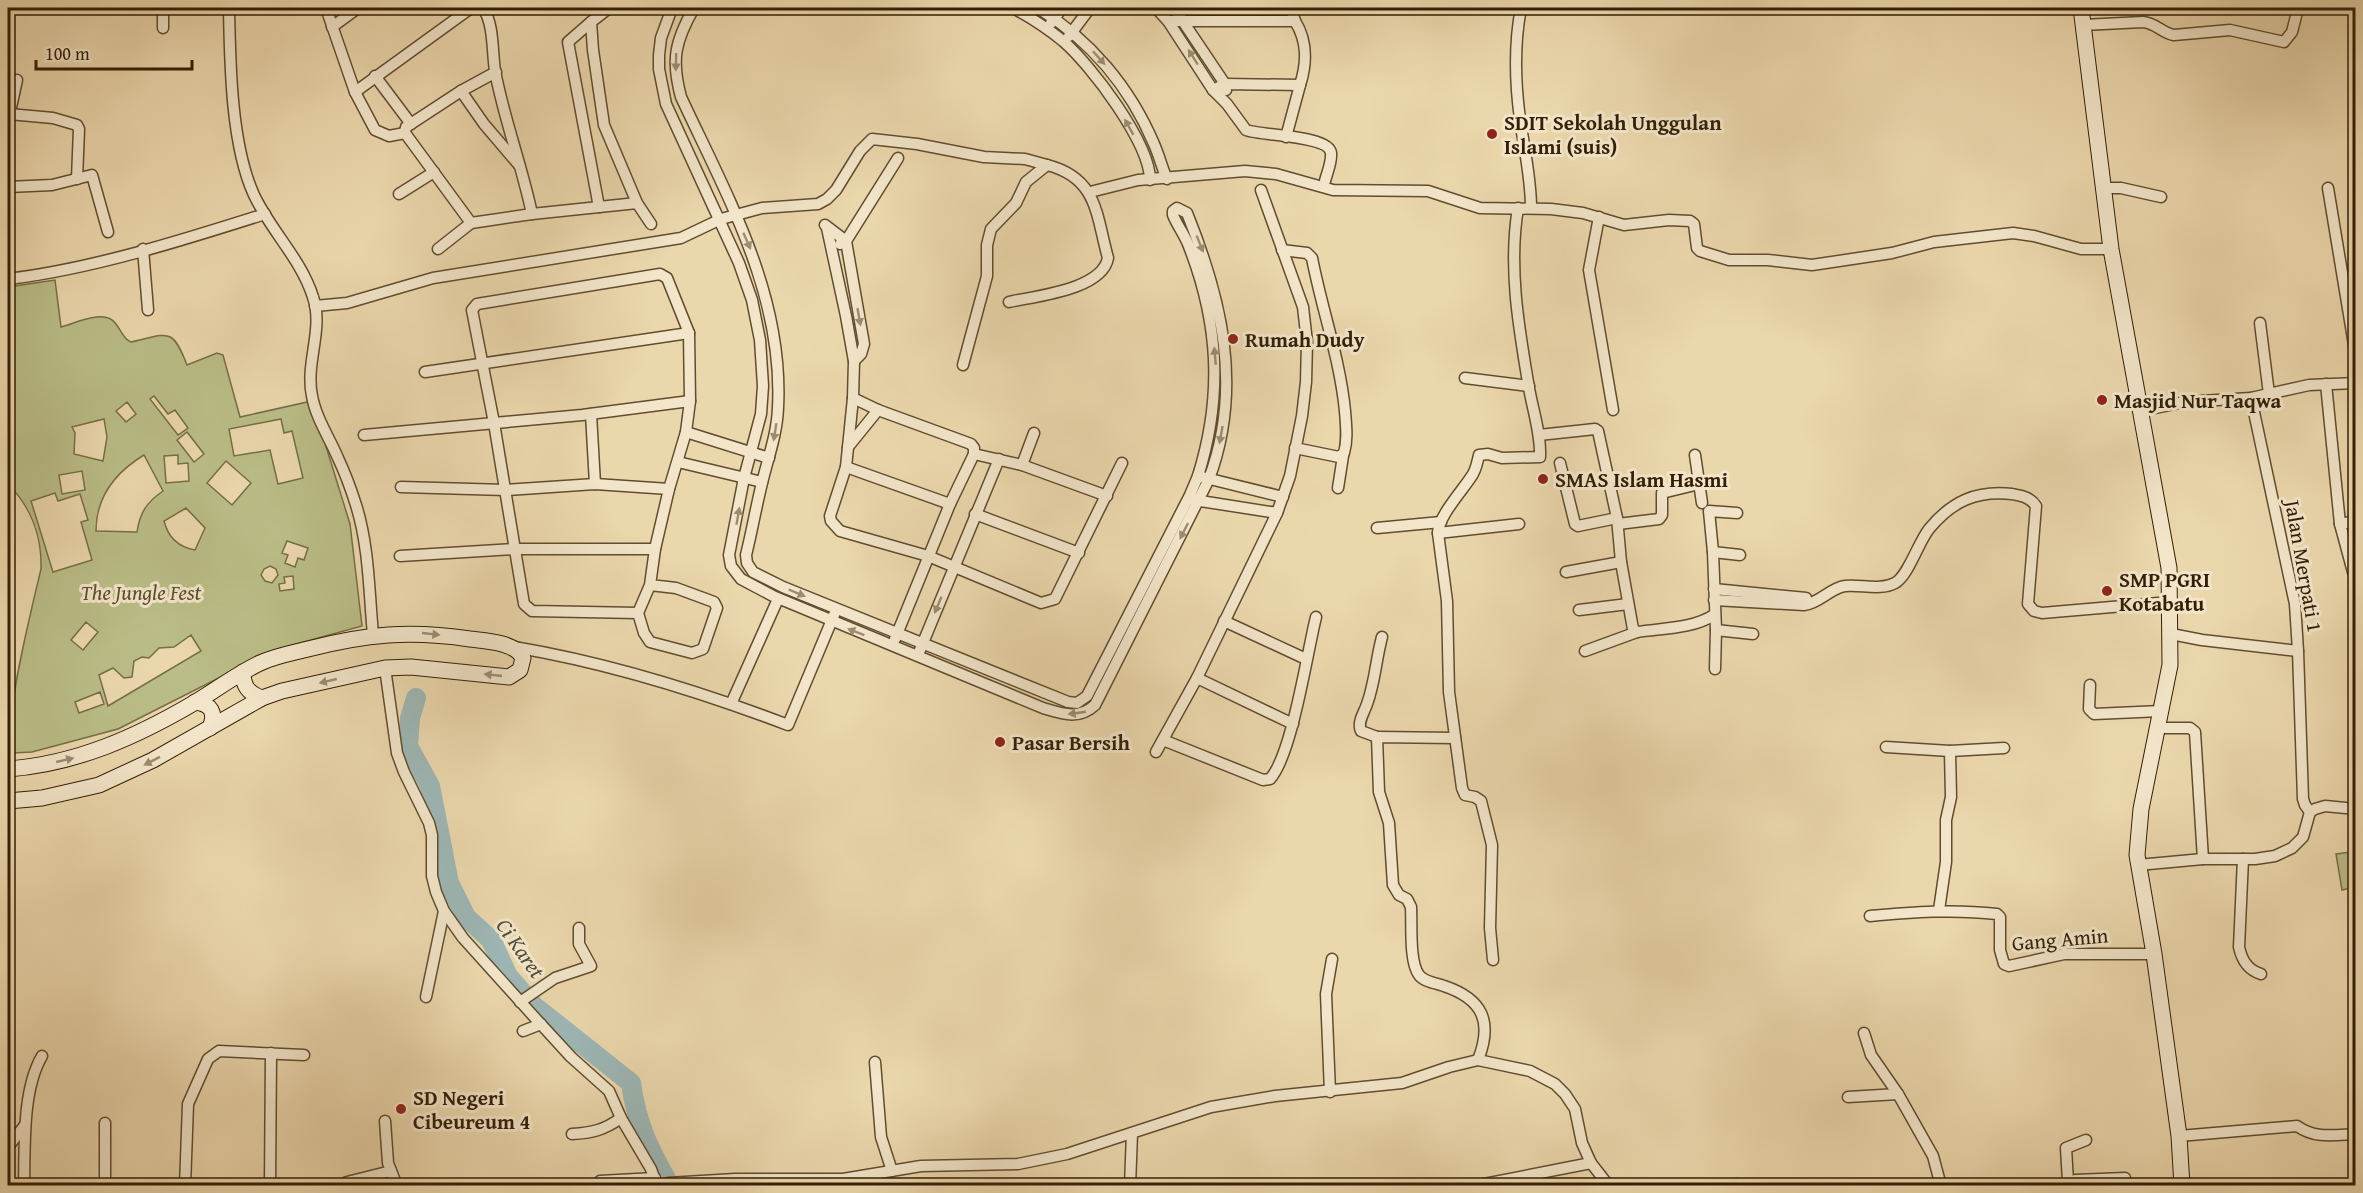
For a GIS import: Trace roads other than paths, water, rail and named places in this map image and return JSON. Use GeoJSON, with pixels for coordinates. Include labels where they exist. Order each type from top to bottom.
{"type":"FeatureCollection","features":[{"type":"Feature","properties":{"kind":"main road"},"geometry":{"type":"LineString","coordinates":[[2081,8],[2111,249],[2167,548],[2170,664],[2140,808],[2138,865],[2154,954],[2179,1136],[2182,1185]]}},
{"type":"Feature","properties":{"kind":"main road"},"geometry":{"type":"LineString","coordinates":[[8,769],[42,766],[91,753],[149,727],[243,672],[280,656],[373,635],[422,633],[485,641],[511,647],[522,655],[523,664],[516,674],[507,677],[411,667],[385,668],[282,691],[262,698],[153,760],[99,785],[42,798],[8,801]]}},
{"type":"Feature","properties":{"kind":"main road"},"geometry":{"type":"LineString","coordinates":[[243,672],[250,693],[262,698]]}},
{"type":"Feature","properties":{"kind":"main road"},"geometry":{"type":"LineString","coordinates":[[195,702],[211,709],[214,719],[210,728]]}},
{"type":"Feature","properties":{"kind":"street"},"geometry":{"type":"LineString","coordinates":[[163,8],[164,28]]}},
{"type":"Feature","properties":{"kind":"street"},"geometry":{"type":"LineString","coordinates":[[229,8],[230,66],[242,156],[251,188],[265,214],[302,270],[315,306],[311,392],[314,409],[338,458],[357,508],[364,542],[373,635]]}},
{"type":"Feature","properties":{"kind":"street"},"geometry":{"type":"LineString","coordinates":[[326,8],[355,92],[375,130],[389,135],[408,128],[461,90],[496,72]]}},
{"type":"Feature","properties":{"kind":"street"},"geometry":{"type":"LineString","coordinates":[[332,27],[358,8]]}},
{"type":"Feature","properties":{"kind":"street"},"geometry":{"type":"LineString","coordinates":[[355,92],[471,8]]}},
{"type":"Feature","properties":{"kind":"street"},"geometry":{"type":"LineString","coordinates":[[599,207],[568,42],[609,8]]}},
{"type":"Feature","properties":{"kind":"street"},"geometry":{"type":"LineString","coordinates":[[672,8],[684,24]]}},
{"type":"Feature","properties":{"kind":"street"},"geometry":{"type":"LineString","coordinates":[[672,8],[661,38],[658,55],[666,104],[721,219],[752,300],[760,340],[763,386],[761,414],[744,478],[730,561],[741,579],[778,599],[831,622],[1043,708],[1074,716],[1085,713],[1095,705],[1204,477],[1217,458],[1228,392],[1226,352],[1217,300],[1204,255],[1187,213],[1177,208],[1173,210],[1173,215],[1188,244],[1203,289],[1216,356],[1214,408],[1204,457],[1204,477]]}},
{"type":"Feature","properties":{"kind":"street"},"geometry":{"type":"LineString","coordinates":[[694,8],[677,41],[675,67],[681,97],[752,253],[765,291],[776,340],[779,376],[778,410],[773,445],[762,482],[746,555],[748,567],[756,574],[836,610],[1068,702],[1081,701],[1087,696],[1193,500]]}},
{"type":"Feature","properties":{"kind":"street"},"geometry":{"type":"LineString","coordinates":[[1012,8],[1047,28],[1065,43],[1103,86],[1120,110],[1145,156],[1150,175]]}},
{"type":"Feature","properties":{"kind":"street"},"geometry":{"type":"LineString","coordinates":[[1038,8],[1072,31],[1106,65],[1131,98],[1155,144],[1167,179]]}},
{"type":"Feature","properties":{"kind":"street"},"geometry":{"type":"LineString","coordinates":[[1047,28],[1062,8]]}},
{"type":"Feature","properties":{"kind":"street"},"geometry":{"type":"LineString","coordinates":[[1065,43],[1090,8]]}},
{"type":"Feature","properties":{"kind":"street"},"geometry":{"type":"LineString","coordinates":[[1156,8],[1168,21],[1214,90],[1246,130],[1315,140],[1328,146],[1331,153],[1325,182]]}},
{"type":"Feature","properties":{"kind":"street"},"geometry":{"type":"LineString","coordinates":[[1174,8],[1226,84],[1227,104]]}},
{"type":"Feature","properties":{"kind":"street"},"geometry":{"type":"LineString","coordinates":[[1286,137],[1305,67],[1302,35],[1292,8]]}},
{"type":"Feature","properties":{"kind":"street"},"geometry":{"type":"LineString","coordinates":[[1521,8],[1516,41],[1516,80],[1520,121],[1528,163],[1531,208]]}},
{"type":"Feature","properties":{"kind":"street"},"geometry":{"type":"LineString","coordinates":[[2083,24],[2143,22],[2152,23],[2166,33],[2174,35],[2230,30],[2284,42],[2292,32],[2298,8]]}},
{"type":"Feature","properties":{"kind":"street"},"geometry":{"type":"LineString","coordinates":[[487,9],[496,72],[532,214]]}},
{"type":"Feature","properties":{"kind":"street"},"geometry":{"type":"LineString","coordinates":[[1168,21],[1295,21]]}},
{"type":"Feature","properties":{"kind":"street"},"geometry":{"type":"LineString","coordinates":[[591,22],[604,125],[637,203],[651,224]]}},
{"type":"Feature","properties":{"kind":"street"},"geometry":{"type":"LineString","coordinates":[[375,76],[434,172],[471,223]]}},
{"type":"Feature","properties":{"kind":"street"},"geometry":{"type":"LineString","coordinates":[[17,80],[8,118],[53,118],[77,125],[80,129],[77,179]]}},
{"type":"Feature","properties":{"kind":"street"},"geometry":{"type":"LineString","coordinates":[[1214,90],[1226,84],[1300,85]]}},
{"type":"Feature","properties":{"kind":"street"},"geometry":{"type":"LineString","coordinates":[[461,90],[484,124],[521,167]]}},
{"type":"Feature","properties":{"kind":"street"},"geometry":{"type":"LineString","coordinates":[[585,128],[604,125]]}},
{"type":"Feature","properties":{"kind":"street"},"geometry":{"type":"LineString","coordinates":[[315,306],[347,303],[434,278],[681,238],[735,214],[783,205],[816,205],[836,190],[860,151],[872,139],[984,157],[1025,159],[1063,169],[1081,181],[1090,192],[1108,258],[1105,267],[1099,274],[1071,288],[1009,302]]}},
{"type":"Feature","properties":{"kind":"street"},"geometry":{"type":"LineString","coordinates":[[831,250],[846,241],[898,158]]}},
{"type":"Feature","properties":{"kind":"street"},"geometry":{"type":"LineString","coordinates":[[963,365],[987,276],[987,245],[991,230],[1016,203],[1026,182],[1047,165]]}},
{"type":"Feature","properties":{"kind":"street"},"geometry":{"type":"LineString","coordinates":[[1090,192],[1150,175],[1162,167]]}},
{"type":"Feature","properties":{"kind":"street"},"geometry":{"type":"LineString","coordinates":[[1150,175],[1167,179],[1245,171],[1276,174],[1333,190],[1428,191],[1480,208],[1531,208],[1583,213],[1624,225],[1669,220],[1690,221],[1694,224],[1698,250],[1729,260],[1768,260],[1802,265],[1823,264],[1892,253],[1934,242],[1999,234],[2023,234],[2081,249],[2111,249]]}},
{"type":"Feature","properties":{"kind":"street"},"geometry":{"type":"LineString","coordinates":[[399,194],[434,172]]}},
{"type":"Feature","properties":{"kind":"street"},"geometry":{"type":"LineString","coordinates":[[8,187],[52,185],[92,175],[108,232]]}},
{"type":"Feature","properties":{"kind":"street"},"geometry":{"type":"LineString","coordinates":[[2103,188],[2121,188],[2161,197]]}},
{"type":"Feature","properties":{"kind":"street"},"geometry":{"type":"LineString","coordinates":[[2328,188],[2355,357]]}},
{"type":"Feature","properties":{"kind":"street"},"geometry":{"type":"LineString","coordinates":[[1156,752],[1197,678],[1277,513],[1295,448],[1306,382],[1305,322],[1303,307],[1261,190]]}},
{"type":"Feature","properties":{"kind":"street"},"geometry":{"type":"LineString","coordinates":[[438,249],[471,223],[637,203]]}},
{"type":"Feature","properties":{"kind":"street"},"geometry":{"type":"LineString","coordinates":[[1493,960],[1490,928],[1492,845],[1481,801],[1463,792],[1449,685],[1447,601],[1439,528],[1458,494],[1473,474],[1479,455],[1488,453],[1502,458],[1540,457],[1539,435],[1529,386],[1515,276],[1514,245],[1518,208]]}},
{"type":"Feature","properties":{"kind":"street"},"geometry":{"type":"LineString","coordinates":[[8,279],[62,269],[143,249],[265,214]]}},
{"type":"Feature","properties":{"kind":"street"},"geometry":{"type":"LineString","coordinates":[[1599,217],[1590,258],[1590,277],[1613,410]]}},
{"type":"Feature","properties":{"kind":"street"},"geometry":{"type":"LineString","coordinates":[[854,361],[861,354],[864,344],[846,241],[825,225],[842,295],[854,361],[846,467],[831,508],[831,521],[840,531],[928,556],[1041,603],[1047,602],[1055,599],[1122,463]]}},
{"type":"Feature","properties":{"kind":"street"},"geometry":{"type":"LineString","coordinates":[[143,249],[148,310]]}},
{"type":"Feature","properties":{"kind":"street"},"geometry":{"type":"LineString","coordinates":[[1282,250],[1306,253],[1312,258],[1336,350],[1347,432],[1338,488]]}},
{"type":"Feature","properties":{"kind":"street"},"geometry":{"type":"LineString","coordinates":[[638,613],[532,611],[525,607],[506,490],[472,310],[477,304],[660,274],[667,278],[689,333],[690,401],[686,432],[669,489],[655,549],[650,585],[638,613],[644,633],[650,642],[692,653],[699,651],[705,645],[717,608],[714,602],[676,588],[650,585]]}},
{"type":"Feature","properties":{"kind":"street"},"geometry":{"type":"LineString","coordinates":[[842,295],[855,292]]}},
{"type":"Feature","properties":{"kind":"street"},"geometry":{"type":"LineString","coordinates":[[2260,323],[2269,394]]}},
{"type":"Feature","properties":{"kind":"street"},"geometry":{"type":"LineString","coordinates":[[424,372],[689,333]]}},
{"type":"Feature","properties":{"kind":"street"},"geometry":{"type":"LineString","coordinates":[[1465,378],[1529,386]]}},
{"type":"Feature","properties":{"kind":"street"},"geometry":{"type":"LineString","coordinates":[[2141,411],[2184,402],[2251,398],[2293,387],[2355,383]]}},
{"type":"Feature","properties":{"kind":"street"},"geometry":{"type":"LineString","coordinates":[[2326,384],[2340,524],[2355,574]]}},
{"type":"Feature","properties":{"kind":"street"},"geometry":{"type":"LineString","coordinates":[[853,398],[974,447],[974,454],[950,504],[892,646]]}},
{"type":"Feature","properties":{"kind":"street","name":"Jalan Merpati 1"},"geometry":{"type":"LineString","coordinates":[[2251,398],[2292,591],[2298,651],[2303,799],[2310,812]]}},
{"type":"Feature","properties":{"kind":"street"},"geometry":{"type":"LineString","coordinates":[[364,435],[591,414],[690,401]]}},
{"type":"Feature","properties":{"kind":"street"},"geometry":{"type":"LineString","coordinates":[[847,448],[878,410]]}},
{"type":"Feature","properties":{"kind":"street"},"geometry":{"type":"LineString","coordinates":[[591,414],[595,484]]}},
{"type":"Feature","properties":{"kind":"street"},"geometry":{"type":"LineString","coordinates":[[1539,435],[1596,429],[1618,521],[1621,562],[1628,604],[1633,628],[1637,632]]}},
{"type":"Feature","properties":{"kind":"street"},"geometry":{"type":"LineString","coordinates":[[686,432],[769,458]]}},
{"type":"Feature","properties":{"kind":"street"},"geometry":{"type":"LineString","coordinates":[[1022,465],[1034,433]]}},
{"type":"Feature","properties":{"kind":"street"},"geometry":{"type":"LineString","coordinates":[[1295,448],[1336,457],[1342,456]]}},
{"type":"Feature","properties":{"kind":"street"},"geometry":{"type":"LineString","coordinates":[[974,454],[1022,465],[1107,496]]}},
{"type":"Feature","properties":{"kind":"street"},"geometry":{"type":"LineString","coordinates":[[1695,455],[1702,503]]}},
{"type":"Feature","properties":{"kind":"street"},"geometry":{"type":"LineString","coordinates":[[917,657],[999,459]]}},
{"type":"Feature","properties":{"kind":"street"},"geometry":{"type":"LineString","coordinates":[[678,462],[762,482]]}},
{"type":"Feature","properties":{"kind":"street"},"geometry":{"type":"LineString","coordinates":[[1560,462],[1575,524],[1578,526],[1660,519],[1662,493],[1699,484]]}},
{"type":"Feature","properties":{"kind":"street"},"geometry":{"type":"LineString","coordinates":[[846,467],[950,504]]}},
{"type":"Feature","properties":{"kind":"street"},"geometry":{"type":"LineString","coordinates":[[1204,477],[1283,497]]}},
{"type":"Feature","properties":{"kind":"street"},"geometry":{"type":"LineString","coordinates":[[401,487],[506,490],[595,484],[669,489]]}},
{"type":"Feature","properties":{"kind":"street"},"geometry":{"type":"LineString","coordinates":[[1714,595],[1804,605],[1814,603],[1844,586],[1892,584],[1903,576],[1920,543],[1941,516],[1956,504],[1976,495],[1994,492],[2026,497],[2036,506],[2028,604],[2034,611],[2042,613],[2170,602]]}},
{"type":"Feature","properties":{"kind":"street"},"geometry":{"type":"LineString","coordinates":[[1193,500],[1277,513]]}},
{"type":"Feature","properties":{"kind":"street"},"geometry":{"type":"LineString","coordinates":[[1715,669],[1716,630],[1709,511],[1737,513]]}},
{"type":"Feature","properties":{"kind":"street"},"geometry":{"type":"LineString","coordinates":[[975,514],[1079,553]]}},
{"type":"Feature","properties":{"kind":"street"},"geometry":{"type":"LineString","coordinates":[[2340,524],[2355,521]]}},
{"type":"Feature","properties":{"kind":"street"},"geometry":{"type":"LineString","coordinates":[[1377,528],[1519,524]]}},
{"type":"Feature","properties":{"kind":"street"},"geometry":{"type":"LineString","coordinates":[[400,556],[515,549],[655,549]]}},
{"type":"Feature","properties":{"kind":"street"},"geometry":{"type":"LineString","coordinates":[[1713,552],[1740,555]]}},
{"type":"Feature","properties":{"kind":"street"},"geometry":{"type":"LineString","coordinates":[[1566,572],[1621,562]]}},
{"type":"Feature","properties":{"kind":"street"},"geometry":{"type":"LineString","coordinates":[[1714,595],[1806,598]]}},
{"type":"Feature","properties":{"kind":"street"},"geometry":{"type":"LineString","coordinates":[[731,704],[778,599]]}},
{"type":"Feature","properties":{"kind":"street"},"geometry":{"type":"LineString","coordinates":[[1579,610],[1628,604]]}},
{"type":"Feature","properties":{"kind":"street"},"geometry":{"type":"LineString","coordinates":[[511,647],[597,663],[654,679],[788,725],[836,610]]}},
{"type":"Feature","properties":{"kind":"street"},"geometry":{"type":"LineString","coordinates":[[1586,651],[1637,632],[1669,629],[1700,622],[1714,615]]}},
{"type":"Feature","properties":{"kind":"street"},"geometry":{"type":"LineString","coordinates":[[1163,740],[1266,781],[1273,776],[1293,724],[1316,617]]}},
{"type":"Feature","properties":{"kind":"street"},"geometry":{"type":"LineString","coordinates":[[1224,621],[1306,659]]}},
{"type":"Feature","properties":{"kind":"street"},"geometry":{"type":"LineString","coordinates":[[1716,630],[1753,634]]}},
{"type":"Feature","properties":{"kind":"street"},"geometry":{"type":"LineString","coordinates":[[2171,634],[2298,651]]}},
{"type":"Feature","properties":{"kind":"street"},"geometry":{"type":"LineString","coordinates":[[1382,637],[1375,660],[1371,695],[1359,724],[1361,731],[1377,737],[1455,738]]}},
{"type":"Feature","properties":{"kind":"street"},"geometry":{"type":"LineString","coordinates":[[523,664],[544,652]]}},
{"type":"Feature","properties":{"kind":"street"},"geometry":{"type":"LineString","coordinates":[[385,668],[397,753],[429,823],[432,835],[432,876],[444,911],[464,938],[526,998],[541,1024],[605,1087],[621,1118],[662,1183]]}},
{"type":"Feature","properties":{"kind":"street"},"geometry":{"type":"LineString","coordinates":[[1197,678],[1293,724]]}},
{"type":"Feature","properties":{"kind":"street"},"geometry":{"type":"LineString","coordinates":[[2090,686],[2089,709],[2094,714],[2161,711]]}},
{"type":"Feature","properties":{"kind":"street"},"geometry":{"type":"LineString","coordinates":[[2157,728],[2190,728],[2195,732],[2203,859]]}},
{"type":"Feature","properties":{"kind":"street"},"geometry":{"type":"LineString","coordinates":[[1377,737],[1378,792],[1389,823],[1393,885],[1399,895],[1407,899],[1411,907],[1414,966],[1423,979],[1457,991],[1482,1012],[1485,1042],[1478,1060]]}},
{"type":"Feature","properties":{"kind":"street"},"geometry":{"type":"LineString","coordinates":[[1886,747],[1950,751],[2004,748]]}},
{"type":"Feature","properties":{"kind":"street"},"geometry":{"type":"LineString","coordinates":[[1939,910],[1946,862],[1946,820],[1951,797],[1950,751]]}},
{"type":"Feature","properties":{"kind":"street"},"geometry":{"type":"LineString","coordinates":[[2138,865],[2275,856],[2292,848],[2306,831],[2310,812],[2325,806],[2355,809]]}},
{"type":"Feature","properties":{"kind":"street"},"geometry":{"type":"LineString","coordinates":[[2243,859],[2239,947],[2247,967],[2261,974]]}},
{"type":"Feature","properties":{"kind":"street","name":"Gang Amin"},"geometry":{"type":"LineString","coordinates":[[1870,915],[1939,910],[1998,915],[2001,956],[2004,964],[2009,966],[2064,954],[2154,954]]}},
{"type":"Feature","properties":{"kind":"street"},"geometry":{"type":"LineString","coordinates":[[426,997],[444,911]]}},
{"type":"Feature","properties":{"kind":"street"},"geometry":{"type":"LineString","coordinates":[[526,998],[555,978],[591,966],[579,944],[579,928]]}},
{"type":"Feature","properties":{"kind":"street"},"geometry":{"type":"LineString","coordinates":[[1330,1092],[1326,994],[1332,959]]}},
{"type":"Feature","properties":{"kind":"street"},"geometry":{"type":"LineString","coordinates":[[523,1031],[541,1024]]}},
{"type":"Feature","properties":{"kind":"street"},"geometry":{"type":"LineString","coordinates":[[1864,1033],[1870,1055],[1898,1094],[1934,1156],[1941,1185]]}},
{"type":"Feature","properties":{"kind":"street"},"geometry":{"type":"LineString","coordinates":[[185,1185],[188,1104],[208,1059],[219,1051],[304,1055]]}},
{"type":"Feature","properties":{"kind":"street"},"geometry":{"type":"LineString","coordinates":[[270,1185],[272,1053]]}},
{"type":"Feature","properties":{"kind":"street"},"geometry":{"type":"LineString","coordinates":[[24,1185],[25,1125],[36,1066],[42,1056]]}},
{"type":"Feature","properties":{"kind":"street"},"geometry":{"type":"LineString","coordinates":[[600,1181],[662,1183],[735,1179],[858,1180],[892,1171],[934,1165],[1018,1164],[1060,1156],[1230,1103],[1402,1083],[1449,1066],[1478,1060],[1530,1071],[1555,1084],[1575,1109],[1582,1143],[1591,1163],[1609,1185]]}},
{"type":"Feature","properties":{"kind":"street"},"geometry":{"type":"LineString","coordinates":[[875,1062],[881,1137],[892,1171]]}},
{"type":"Feature","properties":{"kind":"street"},"geometry":{"type":"LineString","coordinates":[[1848,1097],[1898,1094]]}},
{"type":"Feature","properties":{"kind":"street"},"geometry":{"type":"LineString","coordinates":[[572,1134],[593,1133],[607,1128],[621,1118]]}},
{"type":"Feature","properties":{"kind":"street"},"geometry":{"type":"LineString","coordinates":[[385,1121],[391,1172],[397,1185]]}},
{"type":"Feature","properties":{"kind":"street"},"geometry":{"type":"LineString","coordinates":[[105,1123],[105,1185]]}},
{"type":"Feature","properties":{"kind":"street"},"geometry":{"type":"LineString","coordinates":[[8,1147],[25,1125]]}},
{"type":"Feature","properties":{"kind":"street"},"geometry":{"type":"LineString","coordinates":[[2179,1136],[2297,1126],[2304,1132],[2318,1136],[2355,1134]]}},
{"type":"Feature","properties":{"kind":"street"},"geometry":{"type":"LineString","coordinates":[[1130,1185],[1132,1132]]}},
{"type":"Feature","properties":{"kind":"street"},"geometry":{"type":"LineString","coordinates":[[2086,1140],[2066,1148],[2065,1184],[2125,1178]]}},
{"type":"Feature","properties":{"kind":"street"},"geometry":{"type":"LineString","coordinates":[[1474,1185],[1591,1163]]}},
{"type":"Feature","properties":{"kind":"street"},"geometry":{"type":"LineString","coordinates":[[340,1185],[391,1172]]}},
{"type":"Feature","properties":{"kind":"waterway","name":"Ci Karet"},"geometry":{"type":"LineString","coordinates":[[416,698],[410,718],[408,746],[430,786],[449,883],[466,917],[491,940],[508,976],[534,1006],[631,1083],[645,1137],[670,1186]]}},
{"type":"Feature","properties":{"kind":"place","name":"SDIT Sekolah Unggulan Islami (suis)"},"geometry":{"type":"Point","coordinates":[1492,134]}},
{"type":"Feature","properties":{"kind":"place","name":"Rumah Dudy"},"geometry":{"type":"Point","coordinates":[1233,339]}},
{"type":"Feature","properties":{"kind":"place","name":"Masjid Nur Taqwa"},"geometry":{"type":"Point","coordinates":[2102,400]}},
{"type":"Feature","properties":{"kind":"place","name":"SMAS Islam Hasmi"},"geometry":{"type":"Point","coordinates":[1543,479]}},
{"type":"Feature","properties":{"kind":"place","name":"SMP PGRI Kotabatu"},"geometry":{"type":"Point","coordinates":[2107,591]}},
{"type":"Feature","properties":{"kind":"place","name":"Pasar Bersih"},"geometry":{"type":"Point","coordinates":[1000,742]}},
{"type":"Feature","properties":{"kind":"place","name":"SD Negeri Cibeureum 4"},"geometry":{"type":"Point","coordinates":[401,1109]}},
{"type":"Feature","properties":{"kind":"park label","name":"The Jungle Fest"},"geometry":{"type":"Point","coordinates":[141,592]}}]}
